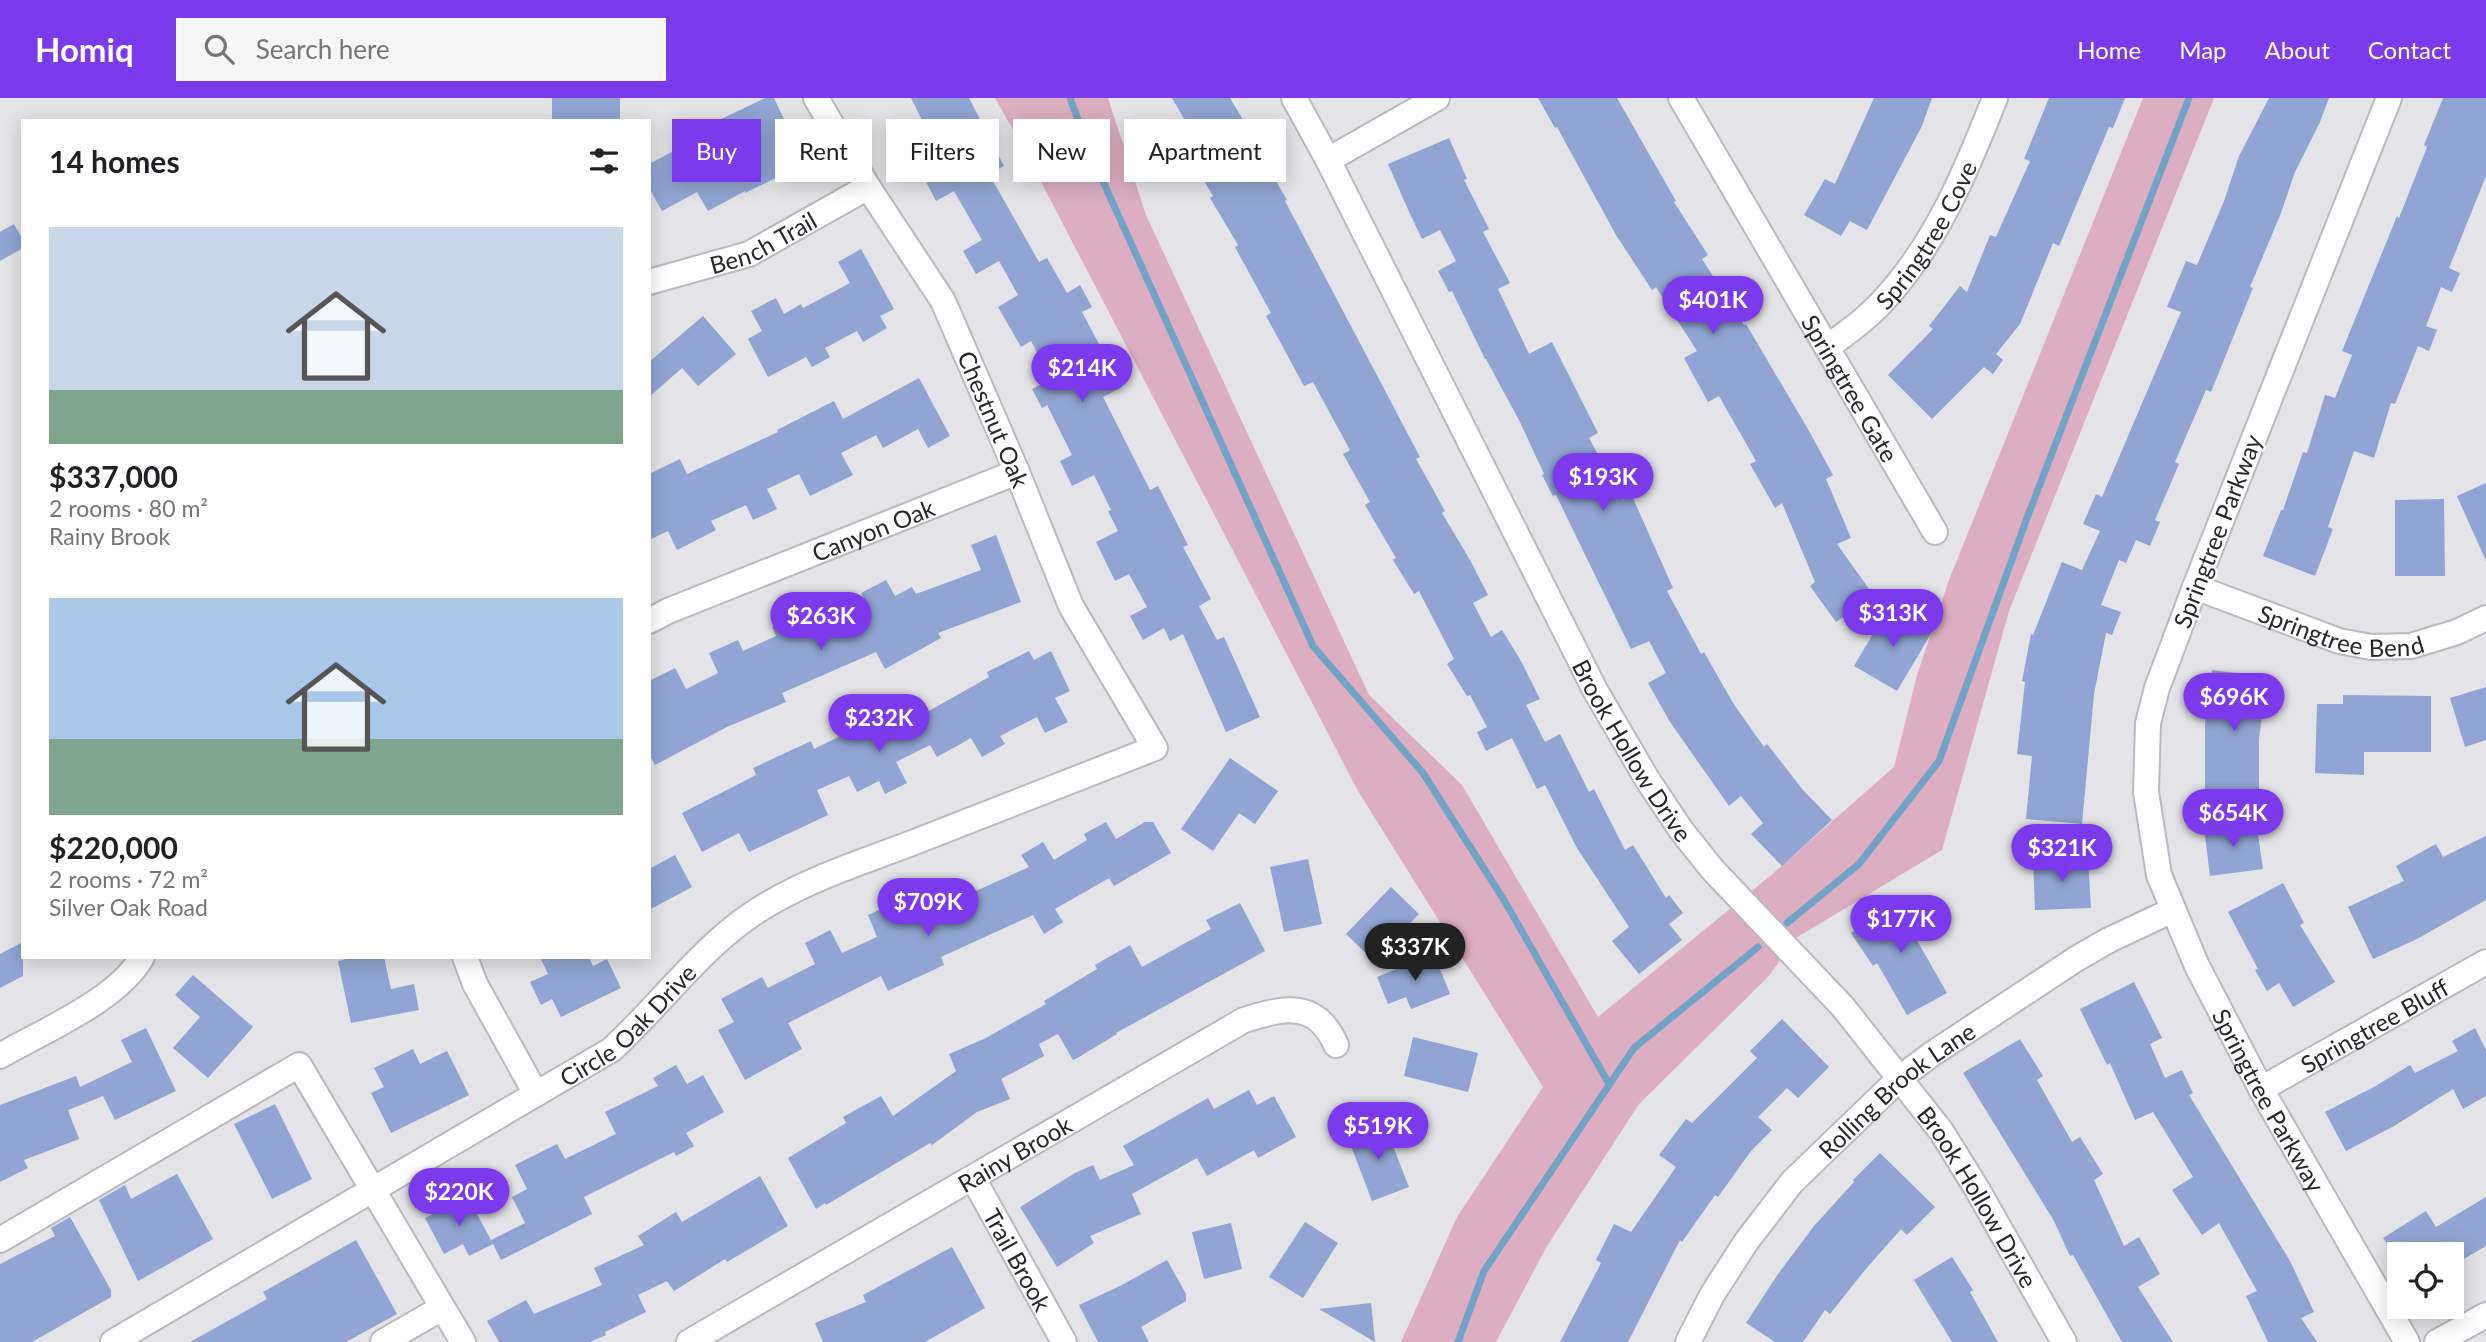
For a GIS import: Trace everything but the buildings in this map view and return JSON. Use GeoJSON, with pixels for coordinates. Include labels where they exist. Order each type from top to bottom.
{"type":"FeatureCollection","features":[{"type":"Feature","properties":{"kind":"street","name":"Chestnut Oak"},"geometry":{"type":"LineString","coordinates":[[816,98],[868,187],[943,301],[1071,606],[1155,748]]}},
{"type":"Feature","properties":{"kind":"street","name":"Brook Hollow Drive"},"geometry":{"type":"LineString","coordinates":[[1294,98],[1328,159],[1595,690],[1647,779],[1681,830],[1712,869],[1843,1007],[1941,1131],[2064,1342]]}},
{"type":"Feature","properties":{"kind":"street"},"geometry":{"type":"LineString","coordinates":[[1328,159],[1437,98]]}},
{"type":"Feature","properties":{"kind":"street","name":"Springtree Gate"},"geometry":{"type":"LineString","coordinates":[[1681,98],[1935,532]]}},
{"type":"Feature","properties":{"kind":"street","name":"Springtree Cove"},"geometry":{"type":"LineString","coordinates":[[1827,348],[1882,302],[1942,219],[1968,166],[1995,98]]}},
{"type":"Feature","properties":{"kind":"street","name":"Springtree Parkway"},"geometry":{"type":"LineString","coordinates":[[2389,98],[2157,688],[2148,723],[2146,792],[2159,875],[2203,977],[2261,1089],[2407,1342]]}},
{"type":"Feature","properties":{"kind":"street","name":"Bench Trail"},"geometry":{"type":"LineString","coordinates":[[651,281],[749,254],[868,187]]}},
{"type":"Feature","properties":{"kind":"street","name":"Canyon Oak"},"geometry":{"type":"LineString","coordinates":[[651,620],[1017,472]]}},
{"type":"Feature","properties":{"kind":"street","name":"Springtree Bend"},"geometry":{"type":"LineString","coordinates":[[2195,587],[2339,641],[2371,647],[2411,646],[2457,632],[2486,618]]}},
{"type":"Feature","properties":{"kind":"street","name":"Circle Oak Drive"},"geometry":{"type":"LineString","coordinates":[[113,1342],[611,1050],[642,1022],[684,974],[726,933],[770,903],[827,876],[1155,748]]}},
{"type":"Feature","properties":{"kind":"street","name":"Rolling Brook Lane"},"geometry":{"type":"LineString","coordinates":[[1688,1342],[1712,1295],[1792,1182],[1900,1078],[2076,959],[2173,910]]}},
{"type":"Feature","properties":{"kind":"street"},"geometry":{"type":"LineString","coordinates":[[0,1056],[103,997],[133,973],[141,959]]}},
{"type":"Feature","properties":{"kind":"street"},"geometry":{"type":"LineString","coordinates":[[466,959],[475,984],[537,1094]]}},
{"type":"Feature","properties":{"kind":"street","name":"Springtree Bluff"},"geometry":{"type":"LineString","coordinates":[[2261,1089],[2486,962]]}},
{"type":"Feature","properties":{"kind":"street","name":"Rainy Brook"},"geometry":{"type":"LineString","coordinates":[[689,1342],[1244,1020],[1280,1009],[1300,1011],[1317,1018],[1336,1045]]}},
{"type":"Feature","properties":{"kind":"street"},"geometry":{"type":"LineString","coordinates":[[0,1240],[299,1065],[463,1342]]}},
{"type":"Feature","properties":{"kind":"street","name":"Trail Brook"},"geometry":{"type":"LineString","coordinates":[[973,1178],[1064,1342]]}},
{"type":"Feature","properties":{"kind":"street"},"geometry":{"type":"LineString","coordinates":[[383,1342],[442,1308]]}},
{"type":"Feature","properties":{"kind":"street"},"geometry":{"type":"LineString","coordinates":[[2437,1342],[2486,1315]]}},
{"type":"Feature","properties":{"kind":"shaded area"},"geometry":{"type":"Polygon","coordinates":[[[995,98],[1108,98],[1124,147],[1124,182],[1135,182],[1146,215],[1369,695],[1462,785],[1598,1017],[1770,876],[1894,767],[1917,675],[1949,580],[2143,98],[2214,98],[2009,611],[1942,850],[1796,938],[1768,977],[1639,1104],[1547,1246],[1496,1342],[1401,1342],[1457,1217],[1543,1087],[1358,791],[1041,182],[1110,182],[1110,119],[1013,119],[1013,130],[995,98]]]}},
{"type":"Feature","properties":{"kind":"waterway"},"geometry":{"type":"LineString","coordinates":[[1070,98],[1092,157],[1313,646],[1423,773],[1504,900],[1609,1084]]}},
{"type":"Feature","properties":{"kind":"waterway"},"geometry":{"type":"LineString","coordinates":[[1787,923],[1859,864],[1939,761],[2027,518],[2189,98]]}},
{"type":"Feature","properties":{"kind":"waterway"},"geometry":{"type":"LineString","coordinates":[[1458,1342],[1484,1271],[1634,1048],[1758,947]]}}]}
